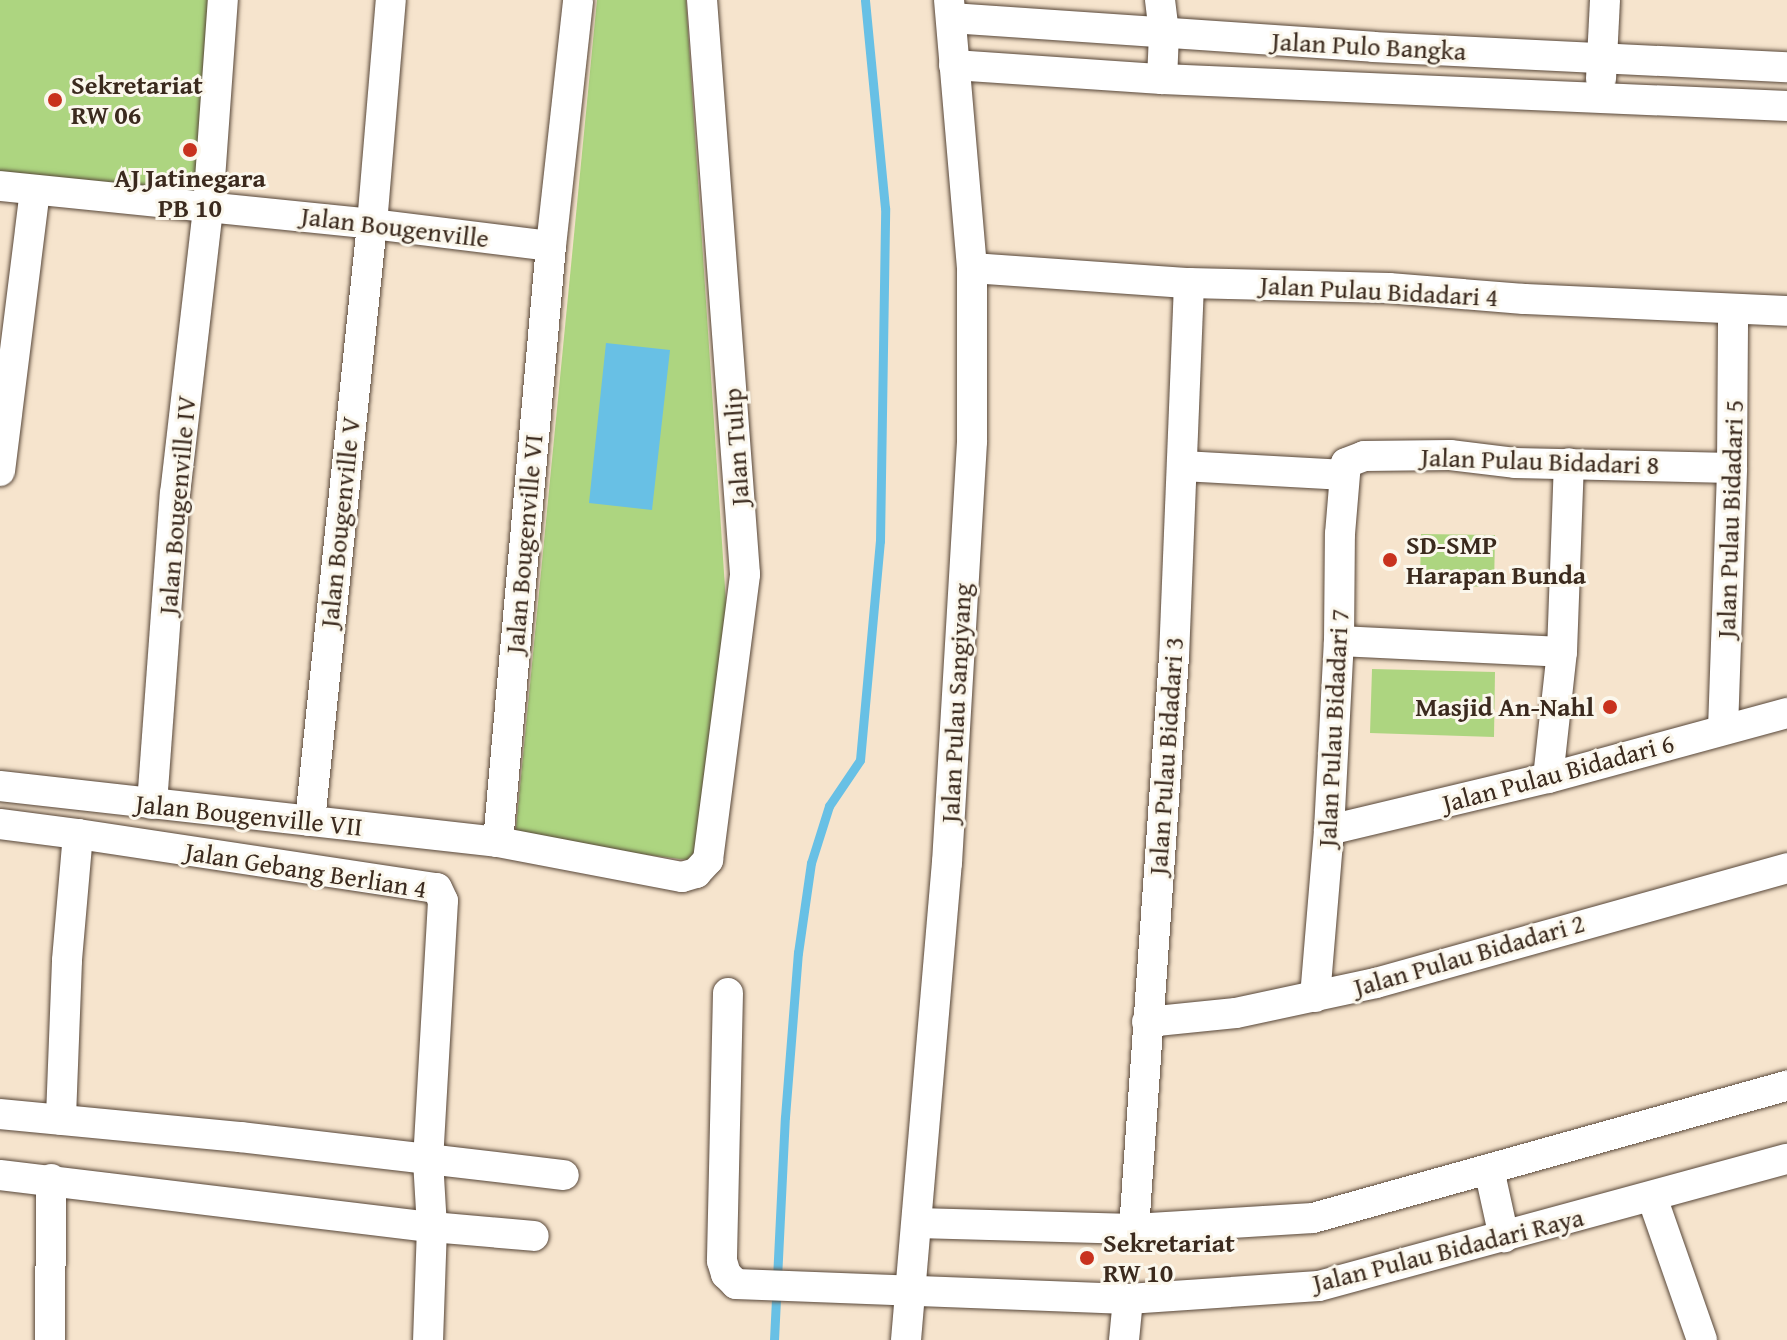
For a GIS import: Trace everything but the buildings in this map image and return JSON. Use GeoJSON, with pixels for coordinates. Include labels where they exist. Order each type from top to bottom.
{"type":"FeatureCollection","features":[{"type":"Feature","properties":{"kind":"street","name":"Jalan Bougenville IV"},"geometry":{"type":"LineString","coordinates":[[152,804],[175,494],[208,207],[223,0]]}},
{"type":"Feature","properties":{"kind":"street","name":"Jalan Bougenville V"},"geometry":{"type":"LineString","coordinates":[[310,821],[372,224],[391,0]]}},
{"type":"Feature","properties":{"kind":"street","name":"Jalan Bougenville VI"},"geometry":{"type":"LineString","coordinates":[[498,842],[551,246],[578,0]]}},
{"type":"Feature","properties":{"kind":"street","name":"Jalan Tulip"},"geometry":{"type":"LineString","coordinates":[[682,877],[696,873],[708,860],[745,574],[702,0]]}},
{"type":"Feature","properties":{"kind":"street"},"geometry":{"type":"LineString","coordinates":[[1160,0],[1164,34],[1162,79]]}},
{"type":"Feature","properties":{"kind":"street"},"geometry":{"type":"LineString","coordinates":[[1600,97],[1605,0]]}},
{"type":"Feature","properties":{"kind":"street","name":"Jalan Pulo Bangka"},"geometry":{"type":"LineString","coordinates":[[950,9],[1164,34],[1602,60],[1787,67]]}},
{"type":"Feature","properties":{"kind":"street","name":"Jalan Pulau Sangiyang"},"geometry":{"type":"LineString","coordinates":[[906,1340],[954,763],[972,441],[972,268],[950,9]]}},
{"type":"Feature","properties":{"kind":"street","name":"Jalan Pulo Bangka"},"geometry":{"type":"LineString","coordinates":[[954,65],[1162,79],[1787,106]]}},
{"type":"Feature","properties":{"kind":"street","name":"Jalan Bougenville"},"geometry":{"type":"LineString","coordinates":[[0,186],[372,224],[551,246]]}},
{"type":"Feature","properties":{"kind":"street"},"geometry":{"type":"LineString","coordinates":[[0,471],[35,190]]}},
{"type":"Feature","properties":{"kind":"street","name":"Jalan Pulau Bidadari 4"},"geometry":{"type":"LineString","coordinates":[[972,268],[1189,283],[1389,288],[1524,299],[1787,311]]}},
{"type":"Feature","properties":{"kind":"street","name":"Jalan Pulau Bidadari 3"},"geometry":{"type":"LineString","coordinates":[[1134,1229],[1184,466],[1189,283]]}},
{"type":"Feature","properties":{"kind":"street","name":"Jalan Pulau Bidadari 5"},"geometry":{"type":"LineString","coordinates":[[1723,729],[1732,468],[1733,309]]}},
{"type":"Feature","properties":{"kind":"street","name":"Jalan Pulau Bidadari 8"},"geometry":{"type":"LineString","coordinates":[[1184,466],[1347,467],[1364,456],[1450,455],[1515,463],[1732,468]]}},
{"type":"Feature","properties":{"kind":"street"},"geometry":{"type":"LineString","coordinates":[[1548,778],[1562,652],[1569,463]]}},
{"type":"Feature","properties":{"kind":"street","name":"Jalan Pulau Bidadari 7"},"geometry":{"type":"LineString","coordinates":[[1315,997],[1329,830],[1347,467]]}},
{"type":"Feature","properties":{"kind":"street"},"geometry":{"type":"LineString","coordinates":[[1339,641],[1562,652]]}},
{"type":"Feature","properties":{"kind":"street","name":"Jalan Pulau Bidadari 6"},"geometry":{"type":"LineString","coordinates":[[1329,830],[1548,778],[1787,713]]}},
{"type":"Feature","properties":{"kind":"street","name":"Jalan Bougenville VII"},"geometry":{"type":"LineString","coordinates":[[0,786],[498,842],[682,877]]}},
{"type":"Feature","properties":{"kind":"street"},"geometry":{"type":"LineString","coordinates":[[0,824],[78,834],[67,961],[61,1120]]}},
{"type":"Feature","properties":{"kind":"street","name":"Jalan Gebang Berlian 4"},"geometry":{"type":"LineString","coordinates":[[78,834],[437,888],[443,901],[428,1160],[432,1227],[428,1340]]}},
{"type":"Feature","properties":{"kind":"street","name":"Jalan Pulau Bidadari 2"},"geometry":{"type":"LineString","coordinates":[[1147,1022],[1236,1013],[1315,997],[1787,868]]}},
{"type":"Feature","properties":{"kind":"street","name":"Jalan Pulau Bidadari Raya"},"geometry":{"type":"LineString","coordinates":[[728,993],[722,1261],[726,1274],[736,1284],[1128,1299],[1319,1286],[1787,1159]]}},
{"type":"Feature","properties":{"kind":"street"},"geometry":{"type":"LineString","coordinates":[[917,1223],[1134,1229],[1313,1218],[1787,1086]]}},
{"type":"Feature","properties":{"kind":"street"},"geometry":{"type":"LineString","coordinates":[[0,1114],[564,1175]]}},
{"type":"Feature","properties":{"kind":"street"},"geometry":{"type":"LineString","coordinates":[[1489,1169],[1504,1237]]}},
{"type":"Feature","properties":{"kind":"street"},"geometry":{"type":"LineString","coordinates":[[0,1175],[432,1227],[534,1236]]}},
{"type":"Feature","properties":{"kind":"street"},"geometry":{"type":"LineString","coordinates":[[50,1340],[51,1179]]}},
{"type":"Feature","properties":{"kind":"street"},"geometry":{"type":"LineString","coordinates":[[1652,1197],[1702,1340]]}},
{"type":"Feature","properties":{"kind":"street"},"geometry":{"type":"LineString","coordinates":[[1124,1340],[1128,1299]]}},
{"type":"Feature","properties":{"kind":"green space"},"geometry":{"type":"Polygon","coordinates":[[[0,0],[223,0],[208,207],[0,186],[0,0]]]}},
{"type":"Feature","properties":{"kind":"green space"},"geometry":{"type":"Polygon","coordinates":[[[597,0],[686,0],[729,648],[711,863],[515,838],[597,0]]]}},
{"type":"Feature","properties":{"kind":"green space"},"geometry":{"type":"Polygon","coordinates":[[[1421,534],[1495,535],[1494,587],[1420,585],[1421,534]]]}},
{"type":"Feature","properties":{"kind":"green space"},"geometry":{"type":"Polygon","coordinates":[[[1372,669],[1495,672],[1494,737],[1370,733],[1372,669]]]}},
{"type":"Feature","properties":{"kind":"water"},"geometry":{"type":"Polygon","coordinates":[[[606,343],[670,350],[652,510],[589,503],[606,343]]]}},
{"type":"Feature","properties":{"kind":"waterway"},"geometry":{"type":"LineString","coordinates":[[774,1340],[785,1117],[798,953],[811,863],[829,806],[860,760],[880,541],[885,208],[865,0]]}},
{"type":"Feature","properties":{"kind":"place","name":"Sekretariat RW 06"},"geometry":{"type":"Point","coordinates":[55,100]}},
{"type":"Feature","properties":{"kind":"place","name":"AJ Jatinegara PB 10"},"geometry":{"type":"Point","coordinates":[190,150]}},
{"type":"Feature","properties":{"kind":"place","name":"SD-SMP Harapan Bunda"},"geometry":{"type":"Point","coordinates":[1390,560]}},
{"type":"Feature","properties":{"kind":"place","name":"Masjid An-Nahl"},"geometry":{"type":"Point","coordinates":[1610,707]}},
{"type":"Feature","properties":{"kind":"place","name":"Sekretariat RW 10"},"geometry":{"type":"Point","coordinates":[1087,1258]}}]}
